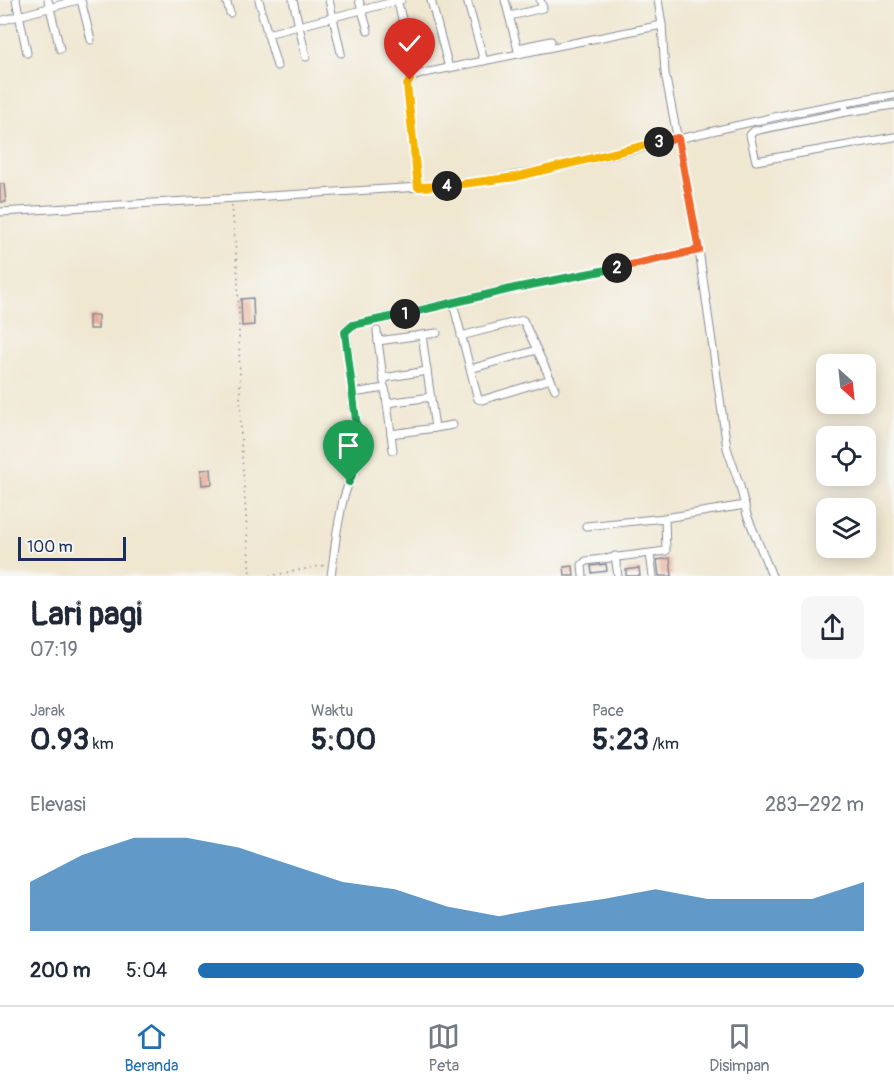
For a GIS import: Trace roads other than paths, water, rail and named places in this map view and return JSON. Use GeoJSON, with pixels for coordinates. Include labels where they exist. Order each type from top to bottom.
{"type":"FeatureCollection","features":[{"type":"Feature","properties":{"kind":"street"},"geometry":{"type":"LineString","coordinates":[[16,0],[27,53]]}},
{"type":"Feature","properties":{"kind":"street"},"geometry":{"type":"LineString","coordinates":[[0,21],[48,4],[80,0],[91,39]]}},
{"type":"Feature","properties":{"kind":"street"},"geometry":{"type":"LineString","coordinates":[[226,0],[230,13]]}},
{"type":"Feature","properties":{"kind":"street"},"geometry":{"type":"LineString","coordinates":[[292,0],[306,57]]}},
{"type":"Feature","properties":{"kind":"street"},"geometry":{"type":"LineString","coordinates":[[328,0],[341,53]]}},
{"type":"Feature","properties":{"kind":"street"},"geometry":{"type":"LineString","coordinates":[[359,0],[368,31]]}},
{"type":"Feature","properties":{"kind":"street"},"geometry":{"type":"LineString","coordinates":[[267,34],[398,0],[417,75]]}},
{"type":"Feature","properties":{"kind":"street"},"geometry":{"type":"LineString","coordinates":[[431,0],[449,68]]}},
{"type":"Feature","properties":{"kind":"street"},"geometry":{"type":"LineString","coordinates":[[467,0],[483,61]]}},
{"type":"Feature","properties":{"kind":"street"},"geometry":{"type":"LineString","coordinates":[[505,0],[518,51]]}},
{"type":"Feature","properties":{"kind":"street"},"geometry":{"type":"LineString","coordinates":[[510,16],[543,8],[540,0]]}},
{"type":"Feature","properties":{"kind":"street"},"geometry":{"type":"LineString","coordinates":[[658,0],[665,73],[699,250],[727,448],[758,544],[772,576]]}},
{"type":"Feature","properties":{"kind":"street"},"geometry":{"type":"LineString","coordinates":[[48,4],[60,49]]}},
{"type":"Feature","properties":{"kind":"street"},"geometry":{"type":"LineString","coordinates":[[260,7],[277,66]]}},
{"type":"Feature","properties":{"kind":"street"},"geometry":{"type":"LineString","coordinates":[[518,51],[662,25]]}},
{"type":"Feature","properties":{"kind":"street"},"geometry":{"type":"LineString","coordinates":[[418,187],[407,85],[410,80],[417,75],[483,61],[551,41]]}},
{"type":"Feature","properties":{"kind":"street"},"geometry":{"type":"LineString","coordinates":[[0,212],[455,185],[515,177],[844,102],[894,95]]}},
{"type":"Feature","properties":{"kind":"street"},"geometry":{"type":"LineString","coordinates":[[844,102],[846,112]]}},
{"type":"Feature","properties":{"kind":"street"},"geometry":{"type":"LineString","coordinates":[[894,105],[846,112],[754,131],[750,135],[756,161],[894,136]]}},
{"type":"Feature","properties":{"kind":"street"},"geometry":{"type":"LineString","coordinates":[[331,576],[343,500],[359,452],[345,332],[353,325],[544,281]]}},
{"type":"Feature","properties":{"kind":"street"},"geometry":{"type":"LineString","coordinates":[[453,303],[477,398],[480,400],[550,379]]}},
{"type":"Feature","properties":{"kind":"street"},"geometry":{"type":"LineString","coordinates":[[461,336],[523,320],[555,389]]}},
{"type":"Feature","properties":{"kind":"street"},"geometry":{"type":"LineString","coordinates":[[377,330],[393,450]]}},
{"type":"Feature","properties":{"kind":"street"},"geometry":{"type":"LineString","coordinates":[[378,341],[437,333]]}},
{"type":"Feature","properties":{"kind":"street"},"geometry":{"type":"LineString","coordinates":[[422,335],[435,428]]}},
{"type":"Feature","properties":{"kind":"street"},"geometry":{"type":"LineString","coordinates":[[470,369],[537,350]]}},
{"type":"Feature","properties":{"kind":"street"},"geometry":{"type":"LineString","coordinates":[[383,378],[427,372]]}},
{"type":"Feature","properties":{"kind":"street"},"geometry":{"type":"LineString","coordinates":[[353,393],[385,388]]}},
{"type":"Feature","properties":{"kind":"street"},"geometry":{"type":"LineString","coordinates":[[387,403],[430,397]]}},
{"type":"Feature","properties":{"kind":"street"},"geometry":{"type":"LineString","coordinates":[[391,434],[453,425]]}},
{"type":"Feature","properties":{"kind":"street"},"geometry":{"type":"LineString","coordinates":[[586,526],[665,518],[745,505]]}},
{"type":"Feature","properties":{"kind":"street"},"geometry":{"type":"LineString","coordinates":[[583,576],[582,565],[586,561],[615,556],[663,553],[668,549],[665,518]]}},
{"type":"Feature","properties":{"kind":"street"},"geometry":{"type":"LineString","coordinates":[[650,554],[652,576]]}},
{"type":"Feature","properties":{"kind":"street"},"geometry":{"type":"LineString","coordinates":[[615,556],[618,576]]}}]}
